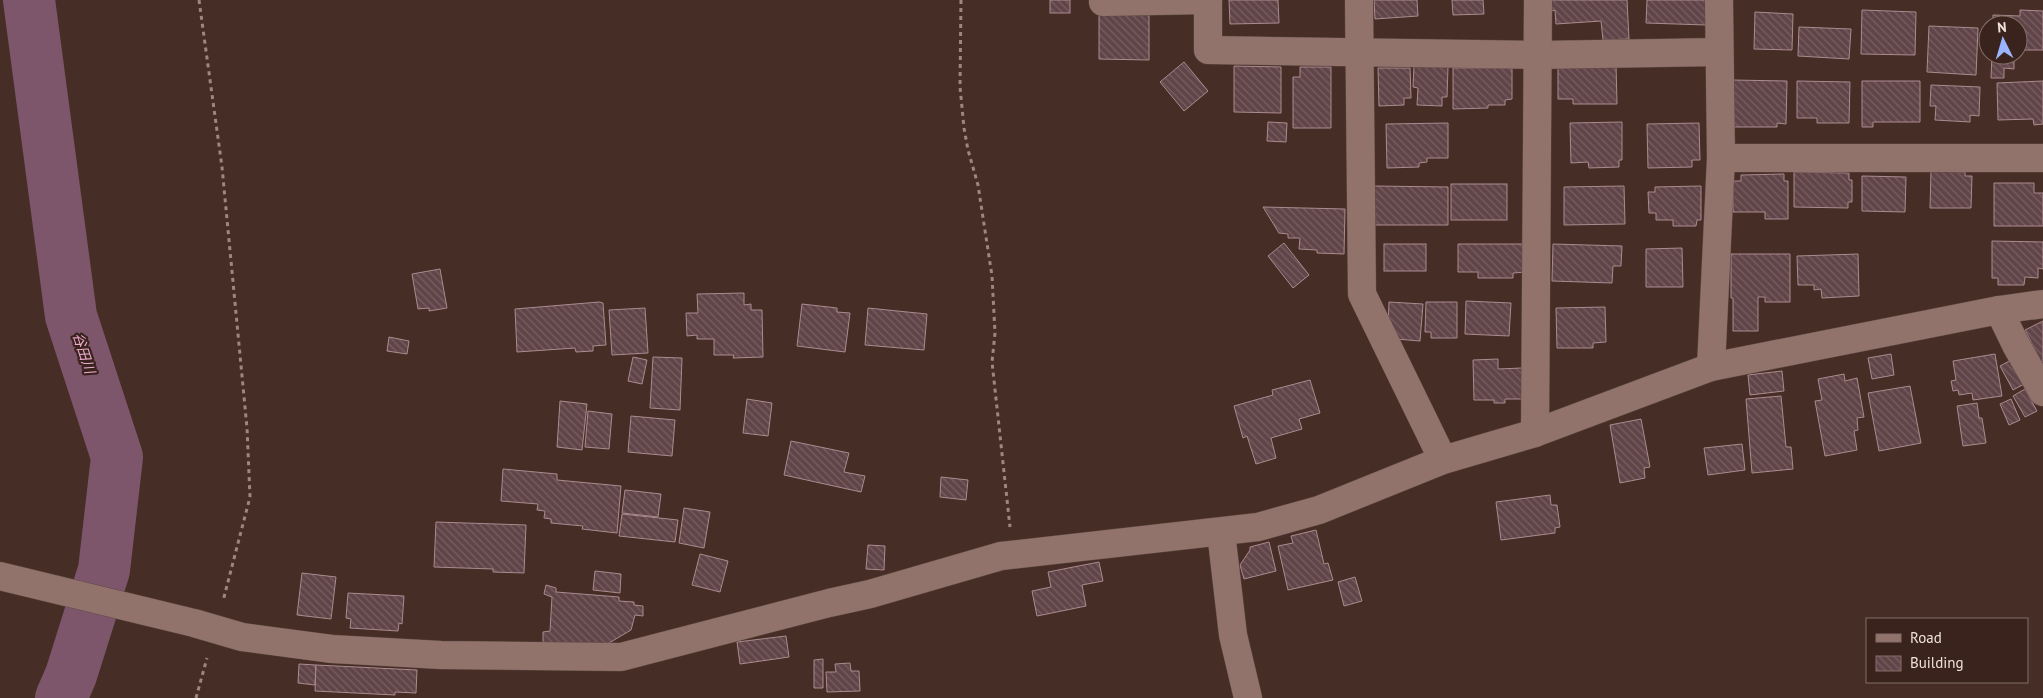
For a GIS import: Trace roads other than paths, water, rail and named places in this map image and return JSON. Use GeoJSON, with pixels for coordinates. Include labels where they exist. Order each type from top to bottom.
{"type":"FeatureCollection","features":[{"type":"Feature","properties":{"kind":"street"},"geometry":{"type":"LineString","coordinates":[[1103,2],[1208,0],[1208,50],[1358,54],[1538,55],[1719,52]]}},
{"type":"Feature","properties":{"kind":"street"},"geometry":{"type":"LineString","coordinates":[[1359,0],[1358,54],[1362,294],[1442,460]]}},
{"type":"Feature","properties":{"kind":"street"},"geometry":{"type":"LineString","coordinates":[[1535,433],[1538,0]]}},
{"type":"Feature","properties":{"kind":"street"},"geometry":{"type":"LineString","coordinates":[[1711,367],[1721,158],[1719,0]]}},
{"type":"Feature","properties":{"kind":"street"},"geometry":{"type":"LineString","coordinates":[[1721,158],[2043,158]]}},
{"type":"Feature","properties":{"kind":"street"},"geometry":{"type":"LineString","coordinates":[[0,576],[242,637],[332,649],[441,655],[621,658],[870,594],[1001,556],[1258,527],[1319,510],[1442,460],[1535,433],[1711,367],[2000,310],[2043,304]]}},
{"type":"Feature","properties":{"kind":"street"},"geometry":{"type":"LineString","coordinates":[[2000,310],[2016,346],[2043,392]]}},
{"type":"Feature","properties":{"kind":"street"},"geometry":{"type":"LineString","coordinates":[[1221,532],[1233,635],[1248,698]]}},
{"type":"Feature","properties":{"kind":"waterway","name":"谷田川"},"geometry":{"type":"LineString","coordinates":[[29,0],[71,316],[117,457],[104,570],[71,675],[61,698]]}}]}
